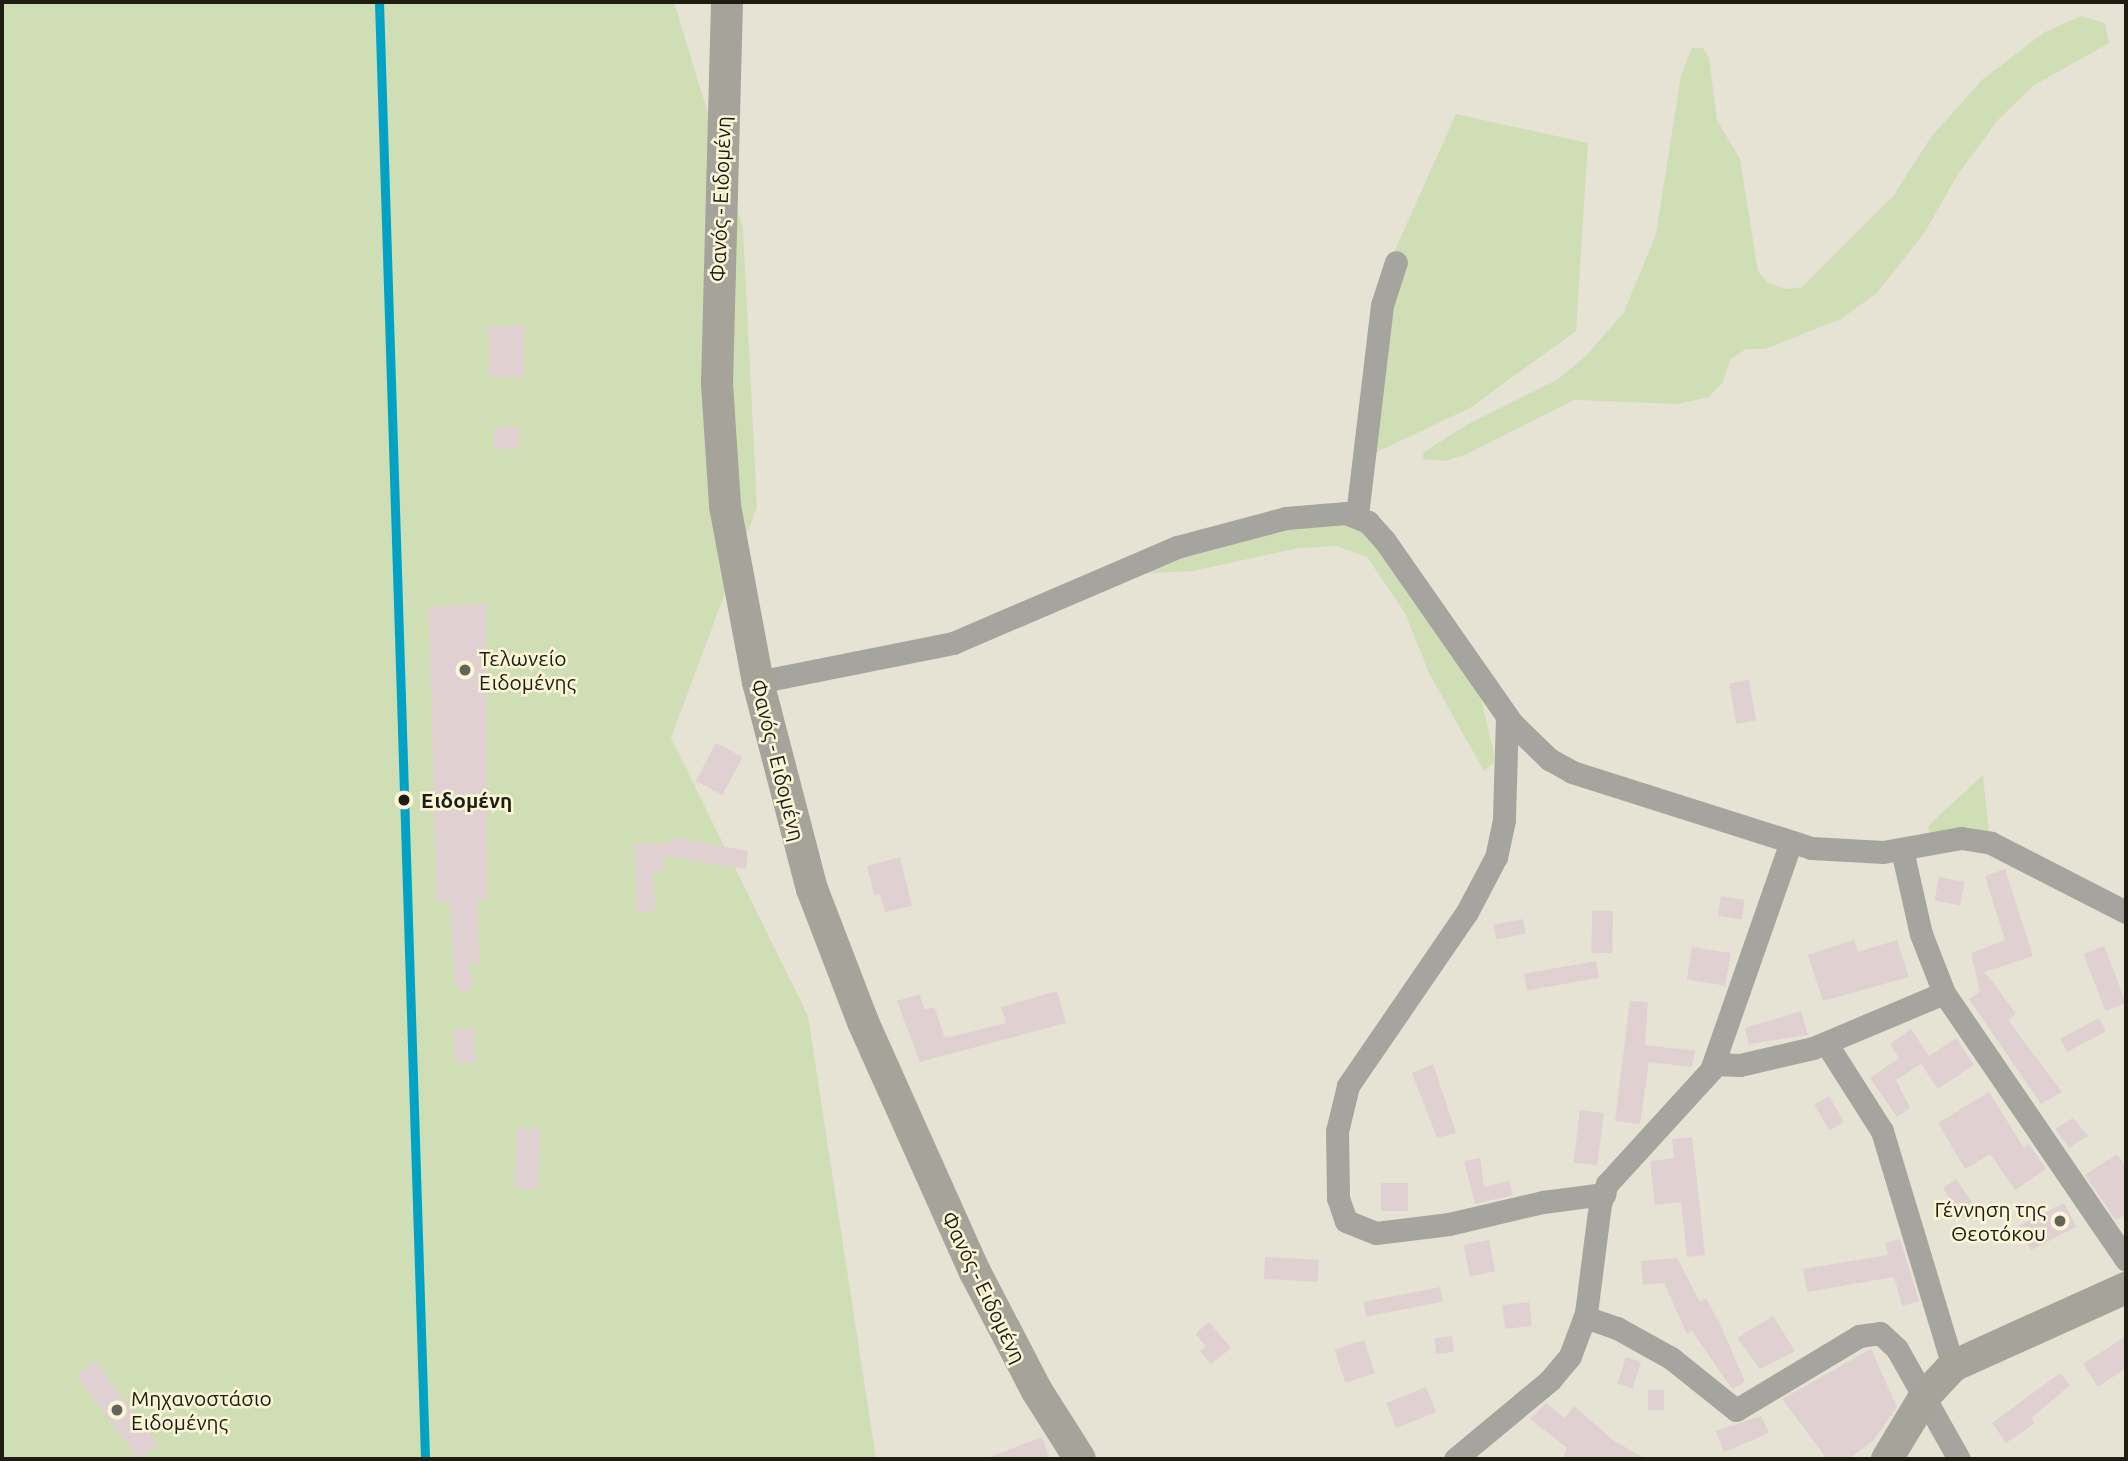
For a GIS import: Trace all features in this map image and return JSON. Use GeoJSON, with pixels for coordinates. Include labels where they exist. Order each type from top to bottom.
{"type":"FeatureCollection","features":[{"type":"Feature","properties":{"kind":"street","name":"Φανός - Ειδομένη"},"geometry":{"type":"LineString","coordinates":[[727,2],[717,384],[725,506],[758,682],[812,889],[863,1022],[975,1272],[1037,1391],[1080,1459]]}},
{"type":"Feature","properties":{"kind":"street"},"geometry":{"type":"LineString","coordinates":[[1357,515],[1382,305],[1396,262]]}},
{"type":"Feature","properties":{"kind":"street"},"geometry":{"type":"LineString","coordinates":[[758,682],[973,637],[1142,561],[1224,533],[1310,514],[1357,515],[1385,541],[1411,575],[1507,716],[1540,752],[1572,772],[1790,844],[1846,851],[1902,850],[1961,838],[1991,843],[2126,912]]}},
{"type":"Feature","properties":{"kind":"street"},"geometry":{"type":"LineString","coordinates":[[1507,716],[1504,820],[1496,857],[1467,912],[1348,1086],[1337,1131],[1338,1198],[1346,1221],[1376,1233],[1448,1224],[1543,1202],[1604,1194]]}},
{"type":"Feature","properties":{"kind":"street"},"geometry":{"type":"LineString","coordinates":[[1455,1459],[1550,1380],[1570,1356],[1585,1317],[1604,1194],[1616,1172],[1702,1086],[1714,1064],[1790,844]]}},
{"type":"Feature","properties":{"kind":"street"},"geometry":{"type":"LineString","coordinates":[[1902,850],[1921,934],[1944,993],[2126,1260]]}},
{"type":"Feature","properties":{"kind":"street"},"geometry":{"type":"LineString","coordinates":[[1714,1064],[1768,1059],[1826,1043],[1944,993]]}},
{"type":"Feature","properties":{"kind":"street"},"geometry":{"type":"LineString","coordinates":[[1826,1043],[1882,1131],[1959,1459]]}},
{"type":"Feature","properties":{"kind":"street"},"geometry":{"type":"LineString","coordinates":[[1887,1459],[1940,1379],[2126,1288]]}},
{"type":"Feature","properties":{"kind":"street"},"geometry":{"type":"LineString","coordinates":[[1585,1317],[1617,1328],[1671,1358],[1736,1410],[1810,1362],[1870,1333],[1889,1338],[1940,1379]]}},
{"type":"Feature","properties":{"kind":"green space"},"geometry":{"type":"Polygon","coordinates":[[[2,2],[674,2],[743,228],[757,507],[671,738],[808,1016],[876,1459],[2,1459],[2,2]]]}},
{"type":"Feature","properties":{"kind":"green space"},"geometry":{"type":"Polygon","coordinates":[[[2081,16],[2105,23],[2109,43],[2033,86],[1999,119],[1958,174],[1925,232],[1877,293],[1841,319],[1765,349],[1746,349],[1730,360],[1723,382],[1709,397],[1678,404],[1574,400],[1465,455],[1444,461],[1422,459],[1424,452],[1470,423],[1557,380],[1585,357],[1624,312],[1656,234],[1681,75],[1692,48],[1703,48],[1709,58],[1717,120],[1740,159],[1758,271],[1768,283],[1787,289],[1802,287],[1893,196],[1931,137],[1982,80],[2043,33],[2081,16]]]}},
{"type":"Feature","properties":{"kind":"green space"},"geometry":{"type":"Polygon","coordinates":[[[1456,114],[1588,143],[1576,331],[1470,408],[1371,455],[1375,400],[1401,265],[1395,250],[1456,114]]]}},
{"type":"Feature","properties":{"kind":"green space"},"geometry":{"type":"Polygon","coordinates":[[[1312,518],[1359,525],[1478,685],[1494,754],[1494,763],[1484,771],[1429,673],[1405,613],[1367,557],[1336,546],[1299,548],[1193,571],[1135,574],[1146,566],[1312,518]]]}},
{"type":"Feature","properties":{"kind":"green space"},"geometry":{"type":"Polygon","coordinates":[[[1983,775],[1989,833],[1930,834],[1928,827],[1933,821],[1983,775]]]}},
{"type":"Feature","properties":{"kind":"building"},"geometry":{"type":"Polygon","coordinates":[[[489,326],[524,326],[524,377],[489,377],[489,326]]]}},
{"type":"Feature","properties":{"kind":"building"},"geometry":{"type":"Polygon","coordinates":[[[494,427],[519,427],[519,449],[494,449],[494,427]]]}},
{"type":"Feature","properties":{"kind":"building"},"geometry":{"type":"Polygon","coordinates":[[[486,604],[487,900],[477,900],[480,963],[469,964],[473,986],[464,993],[455,985],[450,901],[437,902],[429,607],[486,604]]]}},
{"type":"Feature","properties":{"kind":"building"},"geometry":{"type":"Polygon","coordinates":[[[1749,680],[1756,720],[1736,724],[1729,683],[1749,680]]]}},
{"type":"Feature","properties":{"kind":"building"},"geometry":{"type":"Polygon","coordinates":[[[716,743],[742,757],[722,795],[696,781],[716,743]]]}},
{"type":"Feature","properties":{"kind":"building"},"geometry":{"type":"Polygon","coordinates":[[[671,837],[748,851],[746,869],[663,856],[665,871],[652,871],[656,911],[637,913],[635,844],[670,843],[671,837]]]}},
{"type":"Feature","properties":{"kind":"building"},"geometry":{"type":"Polygon","coordinates":[[[900,857],[912,906],[885,912],[880,894],[874,895],[867,866],[900,857]]]}},
{"type":"Feature","properties":{"kind":"building"},"geometry":{"type":"Polygon","coordinates":[[[2005,869],[2033,956],[1985,972],[2016,1014],[2008,1020],[2062,1092],[2041,1104],[1969,999],[1980,992],[1971,953],[2005,940],[1985,876],[2005,869]]]}},
{"type":"Feature","properties":{"kind":"building"},"geometry":{"type":"Polygon","coordinates":[[[1939,877],[1965,882],[1960,906],[1934,901],[1939,877]]]}},
{"type":"Feature","properties":{"kind":"building"},"geometry":{"type":"Polygon","coordinates":[[[1721,896],[1745,900],[1742,920],[1718,916],[1721,896]]]}},
{"type":"Feature","properties":{"kind":"building"},"geometry":{"type":"Polygon","coordinates":[[[1592,911],[1613,911],[1612,953],[1591,953],[1592,911]]]}},
{"type":"Feature","properties":{"kind":"building"},"geometry":{"type":"Polygon","coordinates":[[[1523,919],[1526,934],[1496,939],[1494,925],[1523,919]]]}},
{"type":"Feature","properties":{"kind":"building"},"geometry":{"type":"Polygon","coordinates":[[[1854,940],[1858,952],[1897,940],[1909,977],[1823,1001],[1808,955],[1854,940]]]}},
{"type":"Feature","properties":{"kind":"building"},"geometry":{"type":"Polygon","coordinates":[[[2104,946],[2126,1003],[2105,1011],[2083,954],[2104,946]]]}},
{"type":"Feature","properties":{"kind":"building"},"geometry":{"type":"Polygon","coordinates":[[[1692,947],[1731,953],[1725,986],[1687,980],[1692,947]]]}},
{"type":"Feature","properties":{"kind":"building"},"geometry":{"type":"Polygon","coordinates":[[[1596,961],[1599,978],[1527,990],[1524,974],[1596,961]]]}},
{"type":"Feature","properties":{"kind":"building"},"geometry":{"type":"Polygon","coordinates":[[[1057,991],[1066,1023],[920,1062],[897,1001],[919,994],[925,1010],[934,1007],[945,1038],[1006,1023],[1001,1007],[1057,991]]]}},
{"type":"Feature","properties":{"kind":"building"},"geometry":{"type":"Polygon","coordinates":[[[1630,1001],[1648,1002],[1645,1045],[1695,1051],[1692,1067],[1649,1062],[1640,1124],[1615,1121],[1630,1001]]]}},
{"type":"Feature","properties":{"kind":"building"},"geometry":{"type":"Polygon","coordinates":[[[1801,1011],[1808,1035],[1749,1044],[1745,1028],[1801,1011]]]}},
{"type":"Feature","properties":{"kind":"building"},"geometry":{"type":"Polygon","coordinates":[[[2099,1018],[2106,1031],[2067,1052],[2060,1039],[2099,1018]]]}},
{"type":"Feature","properties":{"kind":"building"},"geometry":{"type":"Polygon","coordinates":[[[474,1029],[475,1062],[455,1063],[454,1030],[474,1029]]]}},
{"type":"Feature","properties":{"kind":"building"},"geometry":{"type":"Polygon","coordinates":[[[1911,1029],[1929,1056],[1956,1038],[1974,1065],[1938,1089],[1921,1064],[1896,1080],[1910,1108],[1897,1117],[1870,1078],[1899,1058],[1890,1044],[1911,1029]]]}},
{"type":"Feature","properties":{"kind":"building"},"geometry":{"type":"Polygon","coordinates":[[[1433,1064],[1456,1133],[1437,1138],[1412,1073],[1433,1064]]]}},
{"type":"Feature","properties":{"kind":"building"},"geometry":{"type":"Polygon","coordinates":[[[1989,1092],[2024,1148],[2029,1144],[2046,1169],[2015,1190],[1990,1154],[1965,1169],[1938,1123],[1989,1092]]]}},
{"type":"Feature","properties":{"kind":"building"},"geometry":{"type":"Polygon","coordinates":[[[1829,1096],[1844,1122],[1829,1130],[1814,1104],[1829,1096]]]}},
{"type":"Feature","properties":{"kind":"building"},"geometry":{"type":"Polygon","coordinates":[[[1580,1110],[1604,1113],[1597,1166],[1574,1163],[1580,1110]]]}},
{"type":"Feature","properties":{"kind":"building"},"geometry":{"type":"Polygon","coordinates":[[[2073,1118],[2088,1136],[2069,1148],[2055,1129],[2073,1118]]]}},
{"type":"Feature","properties":{"kind":"building"},"geometry":{"type":"Polygon","coordinates":[[[517,1128],[540,1129],[538,1189],[515,1188],[517,1128]]]}},
{"type":"Feature","properties":{"kind":"building"},"geometry":{"type":"Polygon","coordinates":[[[1692,1137],[1705,1255],[1687,1257],[1681,1202],[1655,1205],[1650,1161],[1674,1158],[1672,1139],[1692,1137]]]}},
{"type":"Feature","properties":{"kind":"building"},"geometry":{"type":"Polygon","coordinates":[[[2117,1154],[2126,1166],[2126,1214],[2116,1220],[2085,1175],[2117,1154]]]}},
{"type":"Feature","properties":{"kind":"building"},"geometry":{"type":"Polygon","coordinates":[[[1480,1158],[1484,1187],[1509,1181],[1513,1195],[1475,1204],[1464,1161],[1480,1158]]]}},
{"type":"Feature","properties":{"kind":"building"},"geometry":{"type":"Polygon","coordinates":[[[1956,1179],[1980,1213],[1967,1223],[1943,1188],[1956,1179]]]}},
{"type":"Feature","properties":{"kind":"building"},"geometry":{"type":"Polygon","coordinates":[[[1381,1183],[1408,1183],[1408,1211],[1381,1211],[1381,1183]]]}},
{"type":"Feature","properties":{"kind":"building"},"geometry":{"type":"Polygon","coordinates":[[[2064,1203],[2076,1227],[2031,1250],[2019,1226],[2064,1203]]]}},
{"type":"Feature","properties":{"kind":"building"},"geometry":{"type":"Polygon","coordinates":[[[1900,1239],[1919,1301],[1902,1306],[1894,1277],[1807,1292],[1803,1269],[1888,1255],[1885,1243],[1900,1239]]]}},
{"type":"Feature","properties":{"kind":"building"},"geometry":{"type":"Polygon","coordinates":[[[1489,1240],[1495,1271],[1470,1276],[1463,1245],[1489,1240]]]}},
{"type":"Feature","properties":{"kind":"building"},"geometry":{"type":"Polygon","coordinates":[[[1265,1257],[1319,1260],[1318,1282],[1264,1279],[1265,1257]]]}},
{"type":"Feature","properties":{"kind":"building"},"geometry":{"type":"Polygon","coordinates":[[[1677,1258],[1700,1302],[1706,1298],[1745,1382],[1732,1389],[1692,1331],[1687,1334],[1664,1283],[1643,1285],[1641,1261],[1677,1258]]]}},
{"type":"Feature","properties":{"kind":"building"},"geometry":{"type":"Polygon","coordinates":[[[1440,1287],[1443,1302],[1366,1317],[1363,1302],[1440,1287]]]}},
{"type":"Feature","properties":{"kind":"building"},"geometry":{"type":"Polygon","coordinates":[[[1529,1302],[1532,1326],[1505,1329],[1502,1305],[1529,1302]]]}},
{"type":"Feature","properties":{"kind":"building"},"geometry":{"type":"Polygon","coordinates":[[[1773,1316],[1795,1351],[1760,1369],[1737,1338],[1773,1316]]]}},
{"type":"Feature","properties":{"kind":"building"},"geometry":{"type":"Polygon","coordinates":[[[1209,1322],[1231,1348],[1211,1364],[1200,1351],[1206,1346],[1195,1334],[1209,1322]]]}},
{"type":"Feature","properties":{"kind":"building"},"geometry":{"type":"Polygon","coordinates":[[[1452,1336],[1454,1352],[1436,1354],[1434,1338],[1452,1336]]]}},
{"type":"Feature","properties":{"kind":"building"},"geometry":{"type":"Polygon","coordinates":[[[2126,1336],[2126,1368],[2098,1387],[2083,1364],[2126,1336]]]}},
{"type":"Feature","properties":{"kind":"building"},"geometry":{"type":"Polygon","coordinates":[[[1364,1340],[1375,1373],[1345,1383],[1335,1350],[1364,1340]]]}},
{"type":"Feature","properties":{"kind":"building"},"geometry":{"type":"Polygon","coordinates":[[[1871,1349],[1897,1407],[1873,1441],[1848,1459],[1827,1459],[1782,1399],[1871,1349]]]}},
{"type":"Feature","properties":{"kind":"building"},"geometry":{"type":"Polygon","coordinates":[[[1626,1357],[1641,1362],[1633,1389],[1617,1384],[1626,1357]]]}},
{"type":"Feature","properties":{"kind":"building","name":"Μηχανοστάσιο Ειδομένης"},"geometry":{"type":"Polygon","coordinates":[[[95,1361],[158,1445],[139,1459],[76,1375],[95,1361]]]}},
{"type":"Feature","properties":{"kind":"building"},"geometry":{"type":"Polygon","coordinates":[[[2060,1373],[2070,1385],[2031,1418],[2035,1423],[2006,1443],[1992,1423],[2060,1373]]]}},
{"type":"Feature","properties":{"kind":"building"},"geometry":{"type":"Polygon","coordinates":[[[1426,1387],[1436,1412],[1396,1428],[1386,1403],[1426,1387]]]}},
{"type":"Feature","properties":{"kind":"building"},"geometry":{"type":"Polygon","coordinates":[[[1648,1390],[1664,1390],[1664,1410],[1648,1410],[1648,1390]]]}},
{"type":"Feature","properties":{"kind":"building"},"geometry":{"type":"Polygon","coordinates":[[[1546,1403],[1565,1418],[1574,1406],[1614,1441],[1646,1459],[1562,1459],[1567,1448],[1530,1419],[1546,1403]]]}},
{"type":"Feature","properties":{"kind":"building"},"geometry":{"type":"Polygon","coordinates":[[[1761,1416],[1769,1433],[1724,1452],[1716,1431],[1761,1416]]]}},
{"type":"Feature","properties":{"kind":"building"},"geometry":{"type":"Polygon","coordinates":[[[1042,1437],[1050,1459],[987,1458],[1042,1437]]]}},
{"type":"Feature","properties":{"kind":"transit line"},"geometry":{"type":"LineString","coordinates":[[379,2],[425,1459]]}},
{"type":"Feature","properties":{"kind":"place","name":"Τελωνείο Ειδομένης"},"geometry":{"type":"Point","coordinates":[465,670]}},
{"type":"Feature","properties":{"kind":"place","name":"Ειδομένη"},"geometry":{"type":"Point","coordinates":[404,800]}},
{"type":"Feature","properties":{"kind":"place","name":"Γέννηση της Θεοτόκου"},"geometry":{"type":"Point","coordinates":[2060,1221]}},
{"type":"Feature","properties":{"kind":"place","name":"Μηχανοστάσιο Ειδομένης"},"geometry":{"type":"Point","coordinates":[117,1410]}}]}
